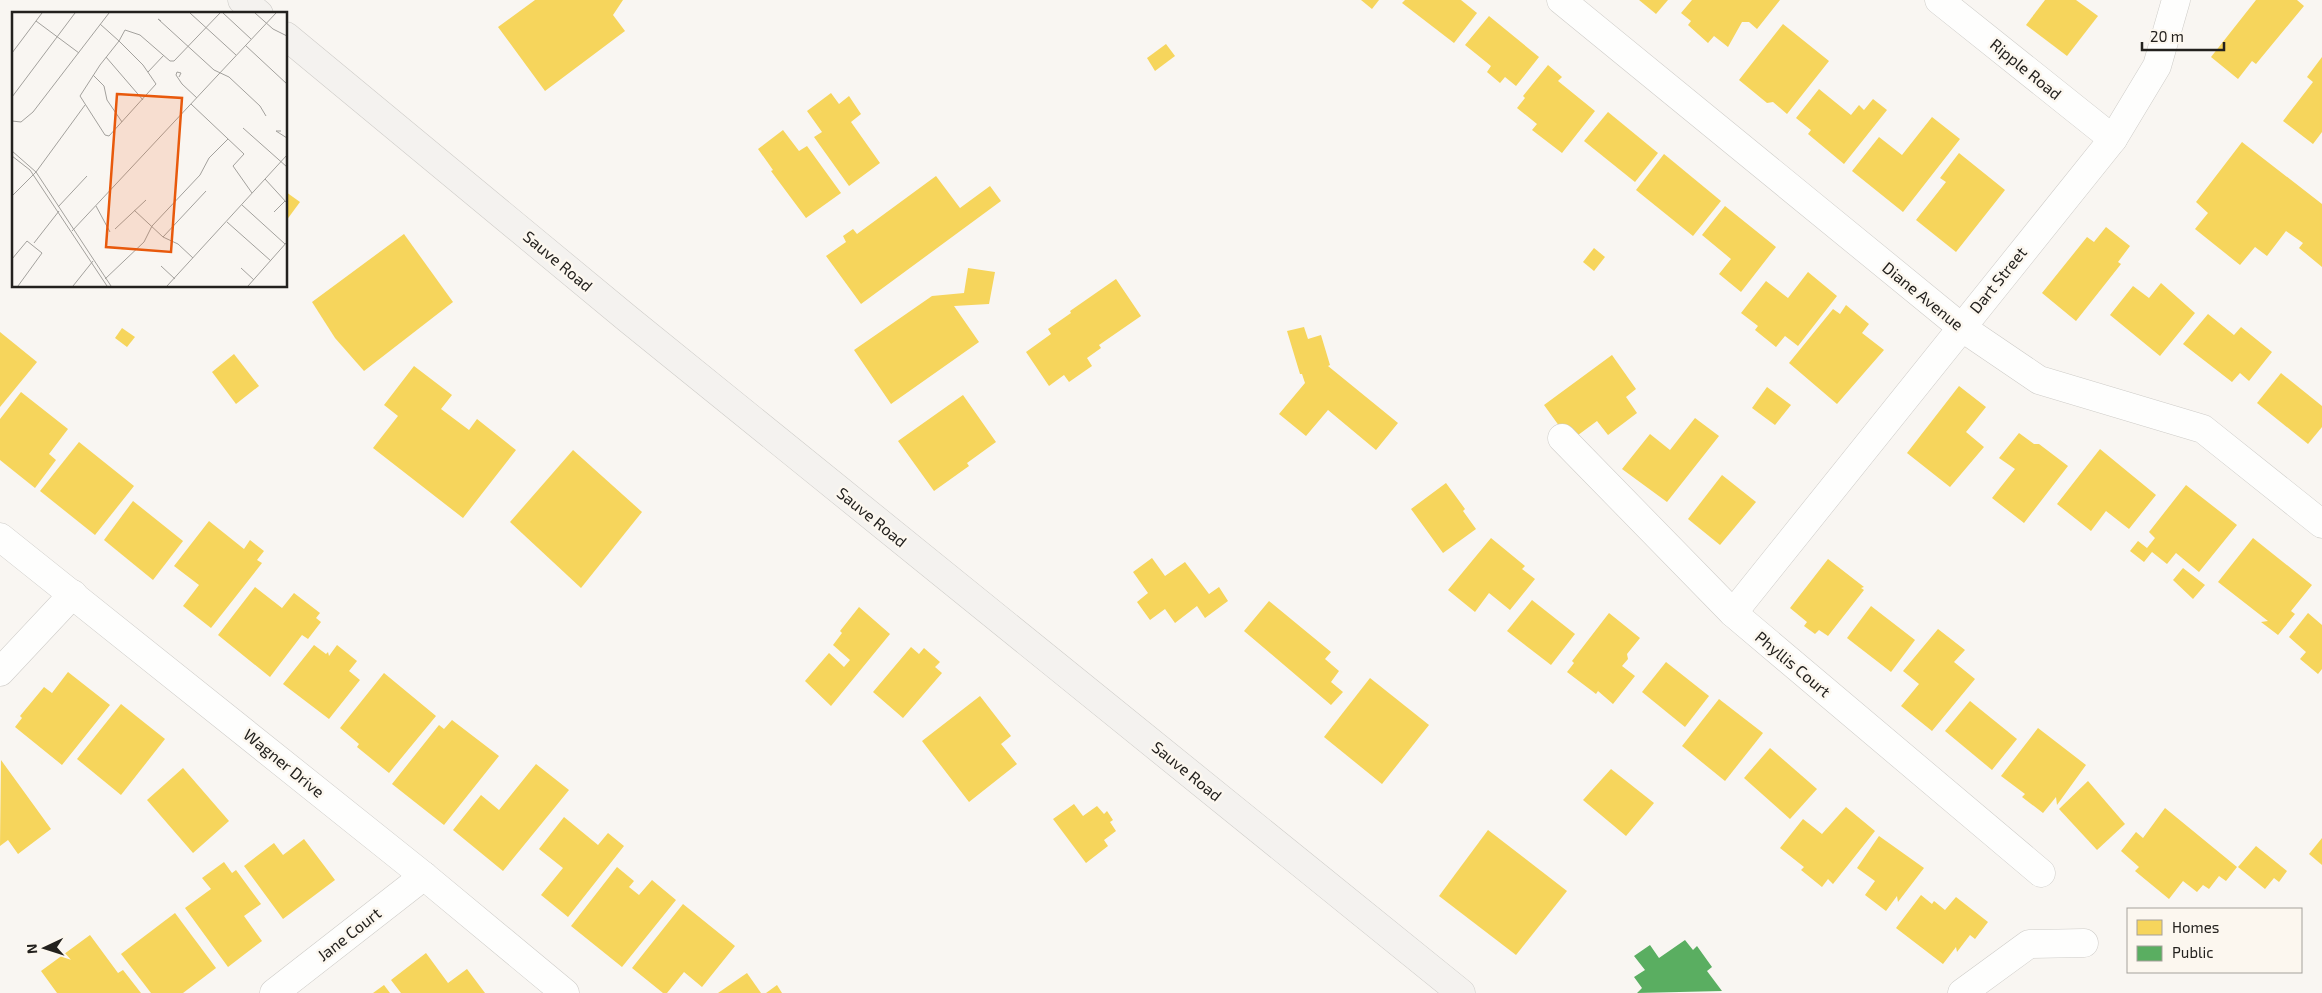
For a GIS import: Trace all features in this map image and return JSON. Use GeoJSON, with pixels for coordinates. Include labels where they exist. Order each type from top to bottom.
{"type":"FeatureCollection","features":[{"type":"Feature","properties":{"kind":"street"},"geometry":{"type":"LineString","coordinates":[[242,0],[257,12]]}},
{"type":"Feature","properties":{"kind":"street","name":"Diane Avenue"},"geometry":{"type":"LineString","coordinates":[[1561,0],[1960,327],[2039,380],[2204,429],[2322,524]]}},
{"type":"Feature","properties":{"kind":"street","name":"Ripple Road"},"geometry":{"type":"LineString","coordinates":[[1939,0],[2112,139]]}},
{"type":"Feature","properties":{"kind":"street","name":"Dart Street"},"geometry":{"type":"LineString","coordinates":[[1733,613],[2112,139],[2157,66],[2176,0]]}},
{"type":"Feature","properties":{"kind":"street","name":"Sauve Road"},"geometry":{"type":"LineString","coordinates":[[288,38],[628,319],[1461,993]]}},
{"type":"Feature","properties":{"kind":"street","name":"Phyllis Court"},"geometry":{"type":"LineString","coordinates":[[1562,438],[1733,613],[2041,873]]}},
{"type":"Feature","properties":{"kind":"street","name":"Wagner Drive"},"geometry":{"type":"LineString","coordinates":[[0,537],[424,876],[565,993]]}},
{"type":"Feature","properties":{"kind":"street"},"geometry":{"type":"LineString","coordinates":[[0,672],[73,594]]}},
{"type":"Feature","properties":{"kind":"street","name":"Jane Court"},"geometry":{"type":"LineString","coordinates":[[274,993],[424,876]]}},
{"type":"Feature","properties":{"kind":"street"},"geometry":{"type":"LineString","coordinates":[[1962,993],[2030,944],[2084,943]]}},
{"type":"Feature","properties":{"kind":"building: Homes"},"geometry":{"type":"Polygon","coordinates":[[[535,0],[623,0],[613,15],[625,31],[545,91],[498,27],[535,0]]]}},
{"type":"Feature","properties":{"kind":"building: Homes"},"geometry":{"type":"Polygon","coordinates":[[[1361,0],[1379,0],[1372,9],[1361,0]]]}},
{"type":"Feature","properties":{"kind":"building: Homes"},"geometry":{"type":"Polygon","coordinates":[[[1405,0],[1461,0],[1477,13],[1454,43],[1402,3],[1405,0]]]}},
{"type":"Feature","properties":{"kind":"building: Homes"},"geometry":{"type":"Polygon","coordinates":[[[1639,0],[1668,0],[1656,14],[1639,0]]]}},
{"type":"Feature","properties":{"kind":"building: Homes"},"geometry":{"type":"Polygon","coordinates":[[[1692,0],[1780,0],[1757,29],[1749,22],[1742,22],[1728,47],[1714,36],[1708,43],[1688,25],[1691,21],[1681,13],[1692,0]]]}},
{"type":"Feature","properties":{"kind":"building: Homes"},"geometry":{"type":"Polygon","coordinates":[[[2045,0],[2076,0],[2098,16],[2067,56],[2026,25],[2045,0]]]}},
{"type":"Feature","properties":{"kind":"building: Homes"},"geometry":{"type":"Polygon","coordinates":[[[2256,0],[2297,0],[2304,6],[2256,64],[2252,61],[2238,79],[2211,57],[2256,0]]]}},
{"type":"Feature","properties":{"kind":"building: Homes"},"geometry":{"type":"Polygon","coordinates":[[[1489,16],[1539,57],[1516,86],[1505,77],[1500,83],[1487,72],[1491,66],[1465,45],[1489,16]]]}},
{"type":"Feature","properties":{"kind":"building: Homes"},"geometry":{"type":"Polygon","coordinates":[[[1783,24],[1829,61],[1787,114],[1773,102],[1767,103],[1739,80],[1783,24]]]}},
{"type":"Feature","properties":{"kind":"building: Homes"},"geometry":{"type":"Polygon","coordinates":[[[1166,44],[1175,56],[1155,71],[1147,58],[1166,44]]]}},
{"type":"Feature","properties":{"kind":"building: Homes"},"geometry":{"type":"Polygon","coordinates":[[[2322,57],[2322,132],[2313,144],[2283,121],[2313,82],[2307,77],[2322,57]]]}},
{"type":"Feature","properties":{"kind":"building: Homes"},"geometry":{"type":"Polygon","coordinates":[[[1548,65],[1562,77],[1558,81],[1595,111],[1562,153],[1532,130],[1537,124],[1517,108],[1525,98],[1523,96],[1548,65]]]}},
{"type":"Feature","properties":{"kind":"building: Homes"},"geometry":{"type":"Polygon","coordinates":[[[1819,89],[1851,115],[1859,105],[1864,110],[1873,99],[1887,110],[1844,164],[1808,134],[1811,130],[1796,118],[1819,89]]]}},
{"type":"Feature","properties":{"kind":"building: Homes"},"geometry":{"type":"Polygon","coordinates":[[[831,93],[839,104],[849,96],[861,114],[851,122],[880,163],[849,186],[814,137],[822,132],[807,111],[831,93]]]}},
{"type":"Feature","properties":{"kind":"building: Homes"},"geometry":{"type":"Polygon","coordinates":[[[1608,112],[1658,153],[1635,182],[1584,141],[1608,112]]]}},
{"type":"Feature","properties":{"kind":"building: Homes"},"geometry":{"type":"Polygon","coordinates":[[[1932,117],[1960,139],[1903,212],[1852,171],[1879,137],[1902,155],[1932,117]]]}},
{"type":"Feature","properties":{"kind":"building: Homes"},"geometry":{"type":"Polygon","coordinates":[[[783,130],[799,151],[807,146],[841,193],[806,218],[771,171],[773,170],[758,149],[783,130]]]}},
{"type":"Feature","properties":{"kind":"building: Homes"},"geometry":{"type":"Polygon","coordinates":[[[2242,142],[2322,204],[2322,267],[2299,248],[2303,243],[2286,231],[2267,256],[2255,247],[2240,265],[2195,229],[2208,213],[2196,202],[2242,142]]]}},
{"type":"Feature","properties":{"kind":"building: Homes"},"geometry":{"type":"Polygon","coordinates":[[[1959,153],[2005,190],[1956,252],[1916,220],[1946,182],[1940,178],[1959,153]]]}},
{"type":"Feature","properties":{"kind":"building: Homes"},"geometry":{"type":"Polygon","coordinates":[[[1664,154],[1721,201],[1693,236],[1636,190],[1664,154]]]}},
{"type":"Feature","properties":{"kind":"building: Homes"},"geometry":{"type":"Polygon","coordinates":[[[936,176],[960,208],[990,186],[1001,201],[861,304],[826,256],[846,242],[843,236],[853,229],[857,234],[936,176]]]}},
{"type":"Feature","properties":{"kind":"building: Homes"},"geometry":{"type":"Polygon","coordinates":[[[288,193],[300,202],[288,218],[288,193]]]}},
{"type":"Feature","properties":{"kind":"building: Homes"},"geometry":{"type":"Polygon","coordinates":[[[1725,206],[1776,247],[1741,292],[1719,274],[1731,259],[1702,235],[1725,206]]]}},
{"type":"Feature","properties":{"kind":"building: Homes"},"geometry":{"type":"Polygon","coordinates":[[[2106,227],[2130,246],[2118,262],[2121,264],[2076,321],[2042,293],[2087,237],[2094,242],[2106,227]]]}},
{"type":"Feature","properties":{"kind":"building: Homes"},"geometry":{"type":"Polygon","coordinates":[[[404,234],[453,302],[364,371],[335,338],[312,302],[404,234]]]}},
{"type":"Feature","properties":{"kind":"building: Homes"},"geometry":{"type":"Polygon","coordinates":[[[1594,248],[1605,257],[1594,271],[1583,262],[1594,248]]]}},
{"type":"Feature","properties":{"kind":"building: Homes"},"geometry":{"type":"Polygon","coordinates":[[[968,268],[995,272],[989,304],[954,306],[979,342],[891,404],[854,350],[932,296],[964,293],[968,268]]]}},
{"type":"Feature","properties":{"kind":"building: Homes"},"geometry":{"type":"Polygon","coordinates":[[[1808,272],[1837,296],[1798,346],[1785,336],[1776,347],[1755,330],[1758,326],[1741,313],[1766,281],[1788,298],[1808,272]]]}},
{"type":"Feature","properties":{"kind":"building: Homes"},"geometry":{"type":"Polygon","coordinates":[[[1116,279],[1141,316],[1099,345],[1101,348],[1087,358],[1092,366],[1069,382],[1064,375],[1049,386],[1026,352],[1051,334],[1048,329],[1071,313],[1070,311],[1116,279]]]}},
{"type":"Feature","properties":{"kind":"building: Homes"},"geometry":{"type":"Polygon","coordinates":[[[2161,283],[2195,313],[2160,356],[2110,315],[2133,286],[2149,298],[2161,283]]]}},
{"type":"Feature","properties":{"kind":"building: Homes"},"geometry":{"type":"Polygon","coordinates":[[[1846,305],[1869,324],[1862,333],[1884,350],[1837,404],[1789,363],[1833,309],[1840,314],[1846,305]]]}},
{"type":"Feature","properties":{"kind":"building: Homes"},"geometry":{"type":"Polygon","coordinates":[[[2208,314],[2234,335],[2241,327],[2272,352],[2249,381],[2240,373],[2232,382],[2183,344],[2208,314]]]}},
{"type":"Feature","properties":{"kind":"building: Homes"},"geometry":{"type":"Polygon","coordinates":[[[1304,327],[1308,339],[1321,335],[1330,365],[1328,366],[1398,423],[1376,450],[1328,410],[1306,436],[1279,414],[1305,383],[1302,374],[1300,374],[1287,331],[1304,327]]]}},
{"type":"Feature","properties":{"kind":"building: Homes"},"geometry":{"type":"Polygon","coordinates":[[[122,328],[135,337],[127,347],[115,338],[122,328]]]}},
{"type":"Feature","properties":{"kind":"building: Homes"},"geometry":{"type":"Polygon","coordinates":[[[0,332],[37,362],[0,407],[0,332]]]}},
{"type":"Feature","properties":{"kind":"building: Homes"},"geometry":{"type":"Polygon","coordinates":[[[234,354],[259,386],[236,404],[212,372],[234,354]]]}},
{"type":"Feature","properties":{"kind":"building: Homes"},"geometry":{"type":"Polygon","coordinates":[[[1612,355],[1636,389],[1626,397],[1637,413],[1608,435],[1597,421],[1570,441],[1544,405],[1612,355]]]}},
{"type":"Feature","properties":{"kind":"building: Homes"},"geometry":{"type":"Polygon","coordinates":[[[414,366],[452,395],[441,409],[469,430],[477,419],[516,450],[463,518],[373,448],[398,416],[384,405],[414,366]]]}},
{"type":"Feature","properties":{"kind":"building: Homes"},"geometry":{"type":"Polygon","coordinates":[[[2281,373],[2322,406],[2322,427],[2308,444],[2257,403],[2281,373]]]}},
{"type":"Feature","properties":{"kind":"building: Homes"},"geometry":{"type":"Polygon","coordinates":[[[1959,386],[1986,407],[1966,432],[1984,447],[1950,487],[1907,453],[1959,386]]]}},
{"type":"Feature","properties":{"kind":"building: Homes"},"geometry":{"type":"Polygon","coordinates":[[[1767,387],[1791,405],[1775,425],[1752,408],[1767,387]]]}},
{"type":"Feature","properties":{"kind":"building: Homes"},"geometry":{"type":"Polygon","coordinates":[[[21,392],[68,429],[49,454],[56,460],[35,488],[0,460],[0,419],[21,392]]]}},
{"type":"Feature","properties":{"kind":"building: Homes"},"geometry":{"type":"Polygon","coordinates":[[[963,395],[996,442],[967,463],[969,466],[934,491],[898,441],[963,395]]]}},
{"type":"Feature","properties":{"kind":"building: Homes"},"geometry":{"type":"Polygon","coordinates":[[[1695,418],[1719,436],[1667,502],[1622,469],[1650,434],[1670,450],[1695,418]]]}},
{"type":"Feature","properties":{"kind":"building: Homes"},"geometry":{"type":"Polygon","coordinates":[[[2019,433],[2034,444],[2039,444],[2068,466],[2024,523],[1992,498],[2015,469],[1999,458],[2019,433]]]}},
{"type":"Feature","properties":{"kind":"building: Homes"},"geometry":{"type":"Polygon","coordinates":[[[79,442],[134,486],[95,535],[40,491],[79,442]]]}},
{"type":"Feature","properties":{"kind":"building: Homes"},"geometry":{"type":"Polygon","coordinates":[[[2100,449],[2156,495],[2129,529],[2106,511],[2091,531],[2057,504],[2100,449]]]}},
{"type":"Feature","properties":{"kind":"building: Homes"},"geometry":{"type":"Polygon","coordinates":[[[573,450],[642,512],[581,588],[510,522],[573,450]]]}},
{"type":"Feature","properties":{"kind":"building: Homes"},"geometry":{"type":"Polygon","coordinates":[[[1722,475],[1756,502],[1720,545],[1688,519],[1722,475]]]}},
{"type":"Feature","properties":{"kind":"building: Homes"},"geometry":{"type":"Polygon","coordinates":[[[1446,483],[1465,509],[1463,511],[1476,529],[1443,553],[1411,509],[1446,483]]]}},
{"type":"Feature","properties":{"kind":"building: Homes"},"geometry":{"type":"Polygon","coordinates":[[[2186,485],[2237,525],[2199,572],[2176,553],[2167,564],[2152,552],[2144,562],[2130,551],[2138,541],[2147,548],[2155,538],[2149,532],[2186,485]]]}},
{"type":"Feature","properties":{"kind":"building: Homes"},"geometry":{"type":"Polygon","coordinates":[[[133,501],[183,541],[153,580],[104,540],[133,501]]]}},
{"type":"Feature","properties":{"kind":"building: Homes"},"geometry":{"type":"Polygon","coordinates":[[[209,521],[244,549],[250,540],[264,551],[257,560],[262,563],[211,628],[183,606],[199,585],[174,566],[209,521]]]}},
{"type":"Feature","properties":{"kind":"building: Homes"},"geometry":{"type":"Polygon","coordinates":[[[1491,538],[1525,566],[1522,569],[1535,579],[1510,610],[1489,593],[1475,612],[1448,590],[1491,538]]]}},
{"type":"Feature","properties":{"kind":"building: Homes"},"geometry":{"type":"Polygon","coordinates":[[[2253,538],[2312,585],[2291,611],[2295,614],[2278,635],[2261,622],[2268,621],[2218,582],[2253,538]]]}},
{"type":"Feature","properties":{"kind":"building: Homes"},"geometry":{"type":"Polygon","coordinates":[[[1152,558],[1165,576],[1185,562],[1209,594],[1219,587],[1228,601],[1205,618],[1197,606],[1175,623],[1165,609],[1150,620],[1137,602],[1148,593],[1133,572],[1152,558]]]}},
{"type":"Feature","properties":{"kind":"building: Homes"},"geometry":{"type":"Polygon","coordinates":[[[1828,559],[1864,587],[1861,588],[1864,590],[1828,636],[1819,630],[1815,634],[1804,626],[1807,622],[1790,608],[1828,559]]]}},
{"type":"Feature","properties":{"kind":"building: Homes"},"geometry":{"type":"Polygon","coordinates":[[[2183,568],[2205,585],[2193,599],[2173,580],[2183,568]]]}},
{"type":"Feature","properties":{"kind":"building: Homes"},"geometry":{"type":"Polygon","coordinates":[[[255,587],[282,608],[294,593],[320,613],[316,618],[321,622],[308,639],[302,635],[270,677],[218,635],[255,587]]]}},
{"type":"Feature","properties":{"kind":"building: Homes"},"geometry":{"type":"Polygon","coordinates":[[[1532,600],[1575,634],[1551,665],[1507,631],[1532,600]]]}},
{"type":"Feature","properties":{"kind":"building: Homes"},"geometry":{"type":"Polygon","coordinates":[[[1269,601],[1331,652],[1325,659],[1339,671],[1331,682],[1343,692],[1331,705],[1244,631],[1269,601]]]}},
{"type":"Feature","properties":{"kind":"building: Homes"},"geometry":{"type":"Polygon","coordinates":[[[1871,606],[1915,640],[1891,672],[1847,638],[1871,606]]]}},
{"type":"Feature","properties":{"kind":"building: Homes"},"geometry":{"type":"Polygon","coordinates":[[[859,607],[890,634],[831,706],[805,681],[829,653],[844,667],[850,660],[833,645],[842,633],[840,631],[859,607]]]}},
{"type":"Feature","properties":{"kind":"building: Homes"},"geometry":{"type":"Polygon","coordinates":[[[1609,613],[1640,638],[1627,654],[1628,659],[1622,666],[1635,676],[1613,704],[1598,691],[1596,694],[1567,672],[1574,663],[1572,661],[1609,613]]]}},
{"type":"Feature","properties":{"kind":"building: Homes"},"geometry":{"type":"Polygon","coordinates":[[[2308,613],[2322,625],[2322,669],[2318,674],[2300,659],[2306,652],[2289,637],[2308,613]]]}},
{"type":"Feature","properties":{"kind":"building: Homes"},"geometry":{"type":"Polygon","coordinates":[[[1938,629],[1965,650],[1954,662],[1975,679],[1932,731],[1901,706],[1919,684],[1903,671],[1938,629]]]}},
{"type":"Feature","properties":{"kind":"building: Homes"},"geometry":{"type":"Polygon","coordinates":[[[314,645],[326,654],[328,652],[329,656],[337,645],[357,661],[349,671],[360,680],[329,719],[283,684],[314,645]]]}},
{"type":"Feature","properties":{"kind":"building: Homes"},"geometry":{"type":"Polygon","coordinates":[[[911,647],[919,654],[924,648],[940,662],[935,667],[942,673],[903,718],[873,692],[911,647]]]}},
{"type":"Feature","properties":{"kind":"building: Homes"},"geometry":{"type":"Polygon","coordinates":[[[1666,662],[1709,696],[1685,727],[1642,692],[1666,662]]]}},
{"type":"Feature","properties":{"kind":"building: Homes"},"geometry":{"type":"Polygon","coordinates":[[[68,672],[110,705],[62,765],[15,727],[22,718],[20,716],[44,687],[52,693],[68,672]]]}},
{"type":"Feature","properties":{"kind":"building: Homes"},"geometry":{"type":"Polygon","coordinates":[[[384,673],[436,716],[389,773],[357,747],[359,744],[340,728],[384,673]]]}},
{"type":"Feature","properties":{"kind":"building: Homes"},"geometry":{"type":"Polygon","coordinates":[[[1370,678],[1429,725],[1382,784],[1324,737],[1370,678]]]}},
{"type":"Feature","properties":{"kind":"building: Homes"},"geometry":{"type":"Polygon","coordinates":[[[980,696],[1011,736],[1001,744],[1017,764],[969,802],[922,741],[980,696]]]}},
{"type":"Feature","properties":{"kind":"building: Homes"},"geometry":{"type":"Polygon","coordinates":[[[1719,699],[1763,733],[1725,781],[1682,746],[1719,699]]]}},
{"type":"Feature","properties":{"kind":"building: Homes"},"geometry":{"type":"Polygon","coordinates":[[[1970,701],[2017,739],[1992,770],[1945,731],[1970,701]]]}},
{"type":"Feature","properties":{"kind":"building: Homes"},"geometry":{"type":"Polygon","coordinates":[[[121,704],[165,739],[121,795],[77,759],[121,704]]]}},
{"type":"Feature","properties":{"kind":"building: Homes"},"geometry":{"type":"Polygon","coordinates":[[[452,720],[499,756],[444,825],[392,784],[439,725],[444,729],[452,720]]]}},
{"type":"Feature","properties":{"kind":"building: Homes"},"geometry":{"type":"Polygon","coordinates":[[[2038,728],[2086,765],[2057,805],[2056,797],[2043,813],[2022,797],[2025,794],[2001,776],[2038,728]]]}},
{"type":"Feature","properties":{"kind":"building: Homes"},"geometry":{"type":"Polygon","coordinates":[[[1770,748],[1817,789],[1790,819],[1744,778],[1770,748]]]}},
{"type":"Feature","properties":{"kind":"building: Homes"},"geometry":{"type":"Polygon","coordinates":[[[1,760],[51,829],[18,854],[8,840],[0,846],[1,760]]]}},
{"type":"Feature","properties":{"kind":"building: Homes"},"geometry":{"type":"Polygon","coordinates":[[[536,764],[569,790],[503,871],[453,830],[481,795],[499,810],[536,764]]]}},
{"type":"Feature","properties":{"kind":"building: Homes"},"geometry":{"type":"Polygon","coordinates":[[[183,768],[229,821],[193,853],[147,800],[183,768]]]}},
{"type":"Feature","properties":{"kind":"building: Homes"},"geometry":{"type":"Polygon","coordinates":[[[1611,769],[1654,803],[1626,836],[1583,800],[1611,769]]]}},
{"type":"Feature","properties":{"kind":"building: Homes"},"geometry":{"type":"Polygon","coordinates":[[[2088,781],[2125,824],[2097,850],[2059,809],[2088,781]]]}},
{"type":"Feature","properties":{"kind":"building: Homes"},"geometry":{"type":"Polygon","coordinates":[[[1074,804],[1083,816],[1097,806],[1104,814],[1107,811],[1113,820],[1110,822],[1116,831],[1104,840],[1108,846],[1086,863],[1053,819],[1074,804]]]}},
{"type":"Feature","properties":{"kind":"building: Homes"},"geometry":{"type":"Polygon","coordinates":[[[1846,807],[1875,831],[1833,884],[1828,879],[1822,887],[1801,870],[1804,867],[1780,848],[1803,819],[1822,834],[1846,807]]]}},
{"type":"Feature","properties":{"kind":"building: Homes"},"geometry":{"type":"Polygon","coordinates":[[[2165,808],[2237,867],[2226,881],[2219,876],[2209,889],[2203,885],[2197,892],[2183,881],[2169,899],[2135,871],[2139,867],[2121,851],[2136,832],[2143,838],[2165,808]]]}},
{"type":"Feature","properties":{"kind":"building: Homes"},"geometry":{"type":"Polygon","coordinates":[[[564,817],[598,845],[608,833],[624,846],[568,917],[541,895],[563,868],[539,849],[564,817]]]}},
{"type":"Feature","properties":{"kind":"building: Homes"},"geometry":{"type":"Polygon","coordinates":[[[1488,830],[1567,891],[1516,955],[1439,896],[1488,830]]]}},
{"type":"Feature","properties":{"kind":"building: Homes"},"geometry":{"type":"Polygon","coordinates":[[[1879,836],[1924,868],[1898,902],[1897,896],[1886,911],[1865,895],[1875,881],[1857,868],[1879,836]]]}},
{"type":"Feature","properties":{"kind":"building: Homes"},"geometry":{"type":"Polygon","coordinates":[[[2322,838],[2322,865],[2309,854],[2322,838]]]}},
{"type":"Feature","properties":{"kind":"building: Homes"},"geometry":{"type":"Polygon","coordinates":[[[304,839],[335,880],[283,919],[244,866],[274,843],[283,855],[304,839]]]}},
{"type":"Feature","properties":{"kind":"building: Homes"},"geometry":{"type":"Polygon","coordinates":[[[2256,846],[2287,871],[2279,882],[2274,878],[2265,889],[2238,867],[2256,846]]]}},
{"type":"Feature","properties":{"kind":"building: Homes"},"geometry":{"type":"Polygon","coordinates":[[[224,862],[232,873],[236,870],[261,904],[244,916],[262,941],[228,967],[185,908],[211,889],[202,878],[224,862]]]}},
{"type":"Feature","properties":{"kind":"building: Homes"},"geometry":{"type":"Polygon","coordinates":[[[617,867],[634,881],[629,887],[639,895],[652,880],[676,900],[622,967],[571,926],[617,867]]]}},
{"type":"Feature","properties":{"kind":"building: Homes"},"geometry":{"type":"Polygon","coordinates":[[[1921,895],[1932,904],[1934,901],[1945,910],[1956,897],[1988,922],[1975,939],[1970,935],[1957,952],[1956,947],[1943,964],[1896,928],[1921,895]]]}},
{"type":"Feature","properties":{"kind":"building: Homes"},"geometry":{"type":"Polygon","coordinates":[[[683,904],[735,946],[702,987],[684,972],[667,993],[663,993],[632,968],[683,904]]]}},
{"type":"Feature","properties":{"kind":"building: Homes"},"geometry":{"type":"Polygon","coordinates":[[[175,913],[216,968],[183,993],[151,993],[121,954],[175,913]]]}},
{"type":"Feature","properties":{"kind":"building: Homes"},"geometry":{"type":"Polygon","coordinates":[[[90,935],[118,973],[123,970],[141,993],[57,993],[41,971],[90,935]]]}},
{"type":"Feature","properties":{"kind":"building: Homes"},"geometry":{"type":"Polygon","coordinates":[[[426,953],[448,983],[467,969],[485,993],[401,993],[391,980],[426,953]]]}},
{"type":"Feature","properties":{"kind":"building: Homes"},"geometry":{"type":"Polygon","coordinates":[[[747,973],[761,993],[718,993],[747,973]]]}},
{"type":"Feature","properties":{"kind":"building: Homes"},"geometry":{"type":"Polygon","coordinates":[[[384,985],[390,993],[373,993],[384,985]]]}},
{"type":"Feature","properties":{"kind":"building: Homes"},"geometry":{"type":"Polygon","coordinates":[[[777,985],[782,993],[766,993],[777,985]]]}},
{"type":"Feature","properties":{"kind":"building: Public"},"geometry":{"type":"Polygon","coordinates":[[[1685,940],[1693,950],[1697,946],[1712,967],[1707,971],[1722,991],[1637,993],[1642,988],[1634,977],[1645,970],[1634,956],[1650,945],[1659,958],[1685,940]]]}}]}
